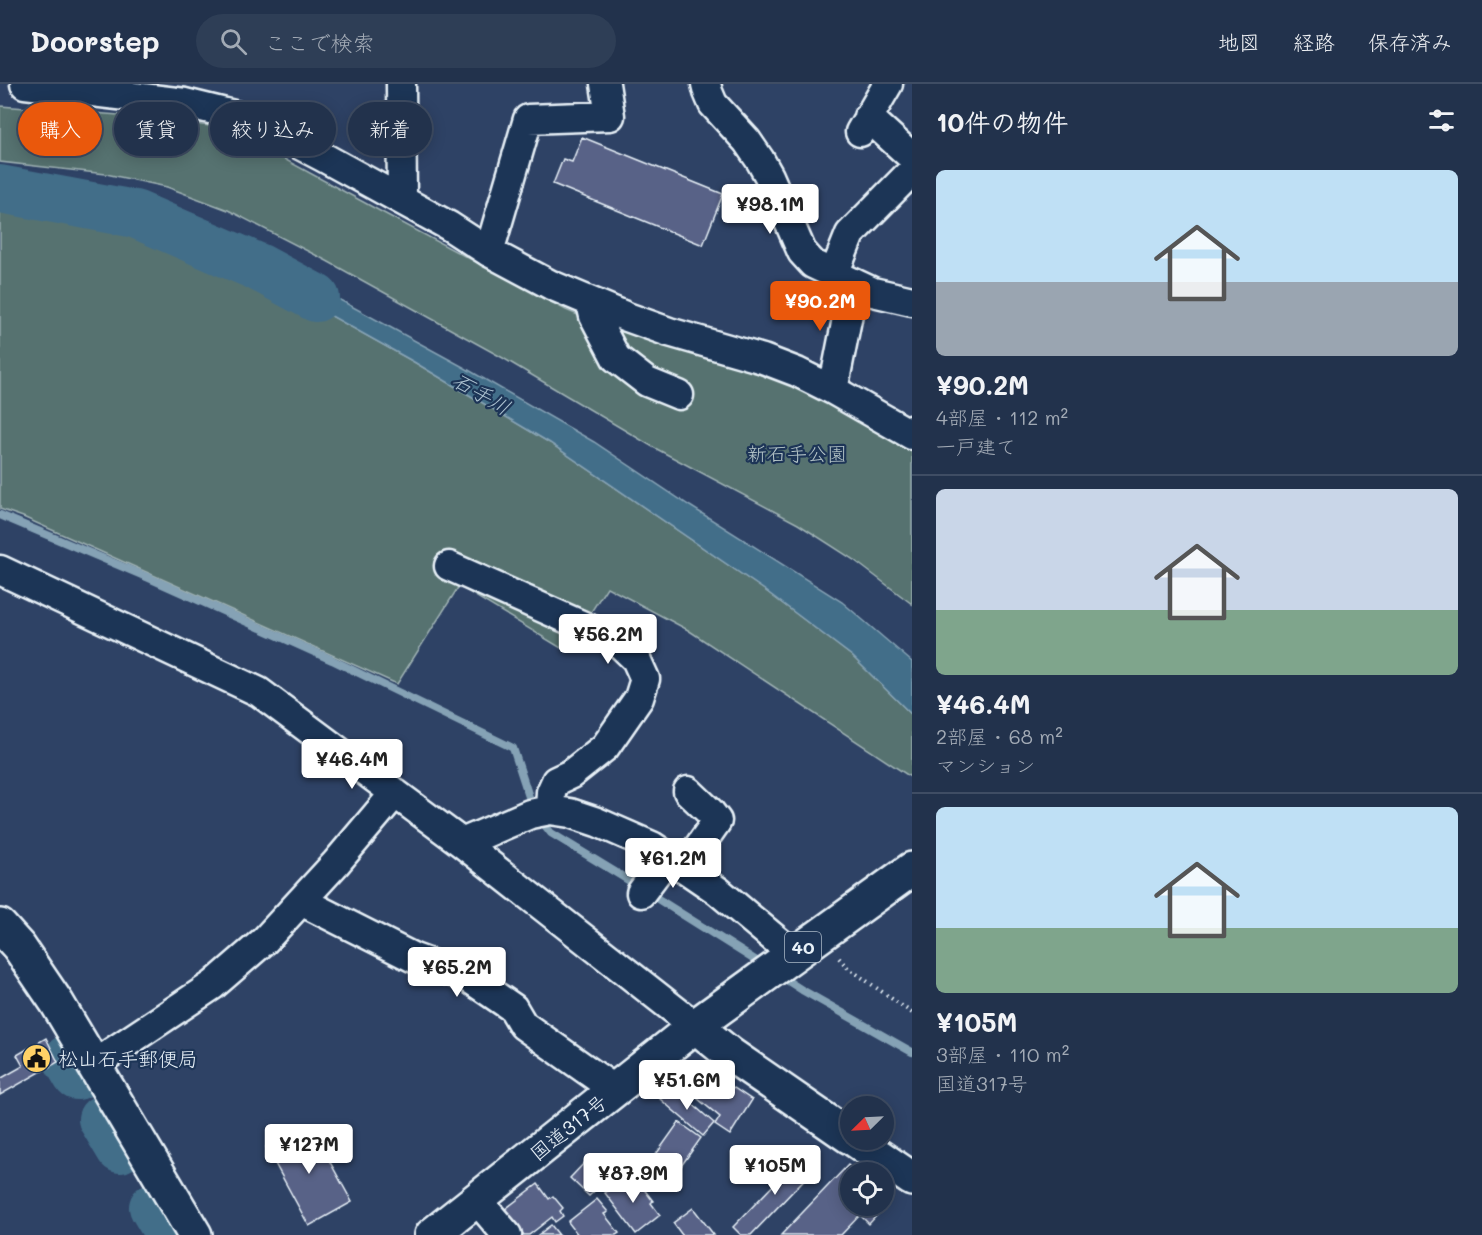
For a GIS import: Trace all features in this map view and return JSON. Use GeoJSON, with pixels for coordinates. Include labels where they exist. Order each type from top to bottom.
{"type":"FeatureCollection","features":[{"type":"Feature","properties":{"kind":"main road","name":"40"},"geometry":{"type":"LineString","coordinates":[[695,1026],[912,869]]}},
{"type":"Feature","properties":{"kind":"main road"},"geometry":{"type":"LineString","coordinates":[[6,943],[57,1003],[195,1235]]}},
{"type":"Feature","properties":{"kind":"main road","name":"国道317号"},"geometry":{"type":"LineString","coordinates":[[432,1235],[695,1026]]}},
{"type":"Feature","properties":{"kind":"main road"},"geometry":{"type":"LineString","coordinates":[[695,1026],[730,1055],[840,1130]]}},
{"type":"Feature","properties":{"kind":"main road"},"geometry":{"type":"LineString","coordinates":[[870,1150],[912,1179]]}},
{"type":"Feature","properties":{"kind":"street"},"geometry":{"type":"LineString","coordinates":[[25,84],[181,93],[279,134],[402,199],[489,252],[551,285],[627,318],[763,359],[797,372],[912,435]]}},
{"type":"Feature","properties":{"kind":"street"},"geometry":{"type":"LineString","coordinates":[[401,84],[402,199]]}},
{"type":"Feature","properties":{"kind":"street"},"geometry":{"type":"LineString","coordinates":[[489,252],[528,119],[610,117],[605,84]]}},
{"type":"Feature","properties":{"kind":"street"},"geometry":{"type":"LineString","coordinates":[[706,84],[713,104],[747,141],[770,176],[802,252],[813,264],[873,292],[912,301]]}},
{"type":"Feature","properties":{"kind":"street"},"geometry":{"type":"LineString","coordinates":[[888,84],[864,124],[912,157]]}},
{"type":"Feature","properties":{"kind":"street"},"geometry":{"type":"LineString","coordinates":[[833,390],[850,234],[912,171]]}},
{"type":"Feature","properties":{"kind":"street"},"geometry":{"type":"LineString","coordinates":[[591,303],[594,316],[616,358],[647,382],[679,395]]}},
{"type":"Feature","properties":{"kind":"street"},"geometry":{"type":"LineString","coordinates":[[449,566],[616,641],[636,658],[645,679],[639,698],[605,747],[571,774],[556,781],[551,792],[550,810]]}},
{"type":"Feature","properties":{"kind":"street"},"geometry":{"type":"LineString","coordinates":[[0,570],[259,692],[462,843],[695,1026]]}},
{"type":"Feature","properties":{"kind":"street"},"geometry":{"type":"LineString","coordinates":[[641,893],[676,863],[717,821],[688,791]]}},
{"type":"Feature","properties":{"kind":"street"},"geometry":{"type":"LineString","coordinates":[[93,1065],[213,986],[265,940],[336,863],[394,793]]}},
{"type":"Feature","properties":{"kind":"street"},"geometry":{"type":"LineString","coordinates":[[462,843],[530,814],[550,810],[570,813],[652,846],[718,891],[805,945]]}},
{"type":"Feature","properties":{"kind":"street"},"geometry":{"type":"LineString","coordinates":[[301,901],[414,958],[469,978],[513,1008],[523,1024],[615,1090]]}},
{"type":"Feature","properties":{"kind":"street"},"geometry":{"type":"LineString","coordinates":[[477,1200],[507,1235]]}},
{"type":"Feature","properties":{"kind":"path"},"geometry":{"type":"LineString","coordinates":[[805,945],[847,967],[912,1013]]}},
{"type":"Feature","properties":{"kind":"green space","name":"新石手公園"},"geometry":{"type":"Polygon","coordinates":[[[0,106],[18,107],[18,156],[102,156],[102,114],[114,115],[114,156],[198,156],[198,125],[210,126],[210,156],[279,156],[566,310],[609,328],[755,366],[823,396],[912,452],[912,604],[854,560],[798,524],[653,447],[503,358],[327,261],[228,210],[167,187],[106,174],[0,162],[0,106]]]}},
{"type":"Feature","properties":{"kind":"green space"},"geometry":{"type":"Polygon","coordinates":[[[0,181],[136,204],[296,276],[260,267],[290,293],[414,362],[550,443],[766,591],[852,656],[912,715],[912,778],[688,630],[607,587],[566,651],[459,586],[397,684],[23,517],[0,509],[0,181]]]}},
{"type":"Feature","properties":{"kind":"water"},"geometry":{"type":"Polygon","coordinates":[[[258,267],[296,276],[465,368],[594,442],[842,602],[912,662],[912,715],[852,656],[766,591],[550,443],[414,362],[290,293],[258,267]]]}},
{"type":"Feature","properties":{"kind":"building"},"geometry":{"type":"Polygon","coordinates":[[[582,137],[723,194],[703,245],[553,184],[563,159],[572,162],[582,137]]]}},
{"type":"Feature","properties":{"kind":"building"},"geometry":{"type":"Polygon","coordinates":[[[46,1038],[58,1062],[0,1095],[0,1079],[23,1066],[17,1055],[46,1038]]]}},
{"type":"Feature","properties":{"kind":"building"},"geometry":{"type":"Polygon","coordinates":[[[696,1072],[710,1072],[752,1100],[730,1135],[715,1125],[720,1117],[686,1089],[696,1072]]]}},
{"type":"Feature","properties":{"kind":"building"},"geometry":{"type":"Polygon","coordinates":[[[678,1073],[688,1083],[684,1088],[674,1078],[678,1073]]]}},
{"type":"Feature","properties":{"kind":"building"},"geometry":{"type":"Polygon","coordinates":[[[672,1086],[714,1123],[703,1136],[660,1099],[672,1086]]]}},
{"type":"Feature","properties":{"kind":"building"},"geometry":{"type":"Polygon","coordinates":[[[679,1122],[701,1138],[674,1176],[652,1160],[679,1122]]]}},
{"type":"Feature","properties":{"kind":"building"},"geometry":{"type":"Polygon","coordinates":[[[309,1124],[352,1202],[309,1226],[266,1147],[309,1124]]]}},
{"type":"Feature","properties":{"kind":"building"},"geometry":{"type":"Polygon","coordinates":[[[803,1154],[817,1166],[751,1235],[741,1235],[733,1227],[803,1154]]]}},
{"type":"Feature","properties":{"kind":"building"},"geometry":{"type":"Polygon","coordinates":[[[587,1160],[595,1167],[600,1162],[613,1174],[589,1196],[570,1178],[587,1160]]]}},
{"type":"Feature","properties":{"kind":"building"},"geometry":{"type":"Polygon","coordinates":[[[840,1173],[840,1216],[859,1216],[841,1235],[781,1235],[840,1173]]]}},
{"type":"Feature","properties":{"kind":"building"},"geometry":{"type":"Polygon","coordinates":[[[633,1175],[653,1201],[651,1203],[660,1215],[636,1234],[605,1193],[633,1175]]]}},
{"type":"Feature","properties":{"kind":"building"},"geometry":{"type":"Polygon","coordinates":[[[538,1184],[549,1199],[553,1196],[563,1208],[560,1211],[563,1216],[555,1222],[552,1217],[529,1235],[524,1235],[504,1210],[538,1184]]]}},
{"type":"Feature","properties":{"kind":"building"},"geometry":{"type":"Polygon","coordinates":[[[597,1199],[608,1212],[604,1214],[619,1233],[616,1235],[578,1235],[568,1222],[597,1199]]]}},
{"type":"Feature","properties":{"kind":"building"},"geometry":{"type":"Polygon","coordinates":[[[693,1208],[714,1235],[682,1235],[673,1223],[693,1208]]]}},
{"type":"Feature","properties":{"kind":"building"},"geometry":{"type":"Polygon","coordinates":[[[861,1216],[876,1216],[869,1224],[861,1216]]]}},
{"type":"Feature","properties":{"kind":"building"},"geometry":{"type":"Polygon","coordinates":[[[551,1225],[559,1235],[538,1235],[551,1225]]]}},
{"type":"Feature","properties":{"kind":"waterway","name":"石手川"},"geometry":{"type":"LineString","coordinates":[[0,189],[135,214],[258,267],[316,298]]}},
{"type":"Feature","properties":{"kind":"waterway"},"geometry":{"type":"LineString","coordinates":[[0,515],[149,578],[332,660],[513,748],[532,806]]}},
{"type":"Feature","properties":{"kind":"waterway"},"geometry":{"type":"LineString","coordinates":[[544,824],[551,833],[638,886]]}},
{"type":"Feature","properties":{"kind":"waterway"},"geometry":{"type":"LineString","coordinates":[[650,894],[766,967]]}},
{"type":"Feature","properties":{"kind":"waterway"},"geometry":{"type":"LineString","coordinates":[[777,974],[912,1052]]}},
{"type":"Feature","properties":{"kind":"waterway"},"geometry":{"type":"LineString","coordinates":[[67,1059],[77,1076]]}},
{"type":"Feature","properties":{"kind":"waterway"},"geometry":{"type":"LineString","coordinates":[[102,1119],[120,1149]]}},
{"type":"Feature","properties":{"kind":"waterway"},"geometry":{"type":"LineString","coordinates":[[153,1207],[166,1229]]}},
{"type":"Feature","properties":{"kind":"place","name":"松山石手郵便局"},"geometry":{"type":"Point","coordinates":[37,1058]}}]}
